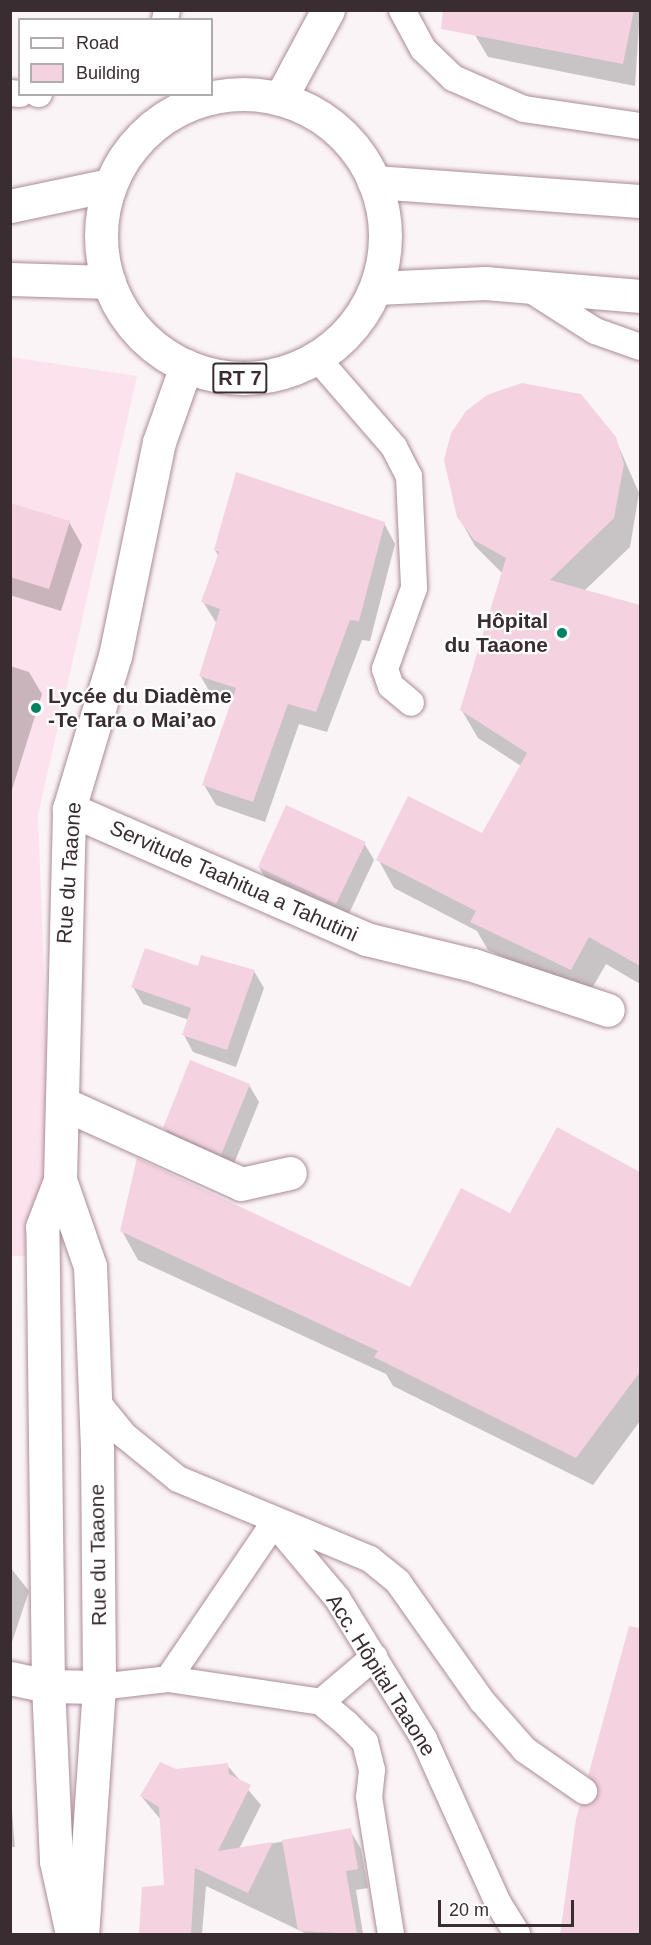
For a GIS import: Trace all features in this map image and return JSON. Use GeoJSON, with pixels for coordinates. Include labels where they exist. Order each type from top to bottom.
{"type":"FeatureCollection","features":[{"type":"Feature","properties":{"kind":"main road"},"geometry":{"type":"LineString","coordinates":[[280,99],[328,10]]}},
{"type":"Feature","properties":{"kind":"main road","name":"RT 7"},"geometry":{"type":"LineString","coordinates":[[223,96],[280,99],[337,130],[375,182],[386,236],[376,288],[353,328],[317,358],[253,378],[218,376],[186,366],[131,323],[109,282],[101,234],[110,185],[128,152],[170,114],[223,96]]}},
{"type":"Feature","properties":{"kind":"main road"},"geometry":{"type":"LineString","coordinates":[[375,182],[640,201]]}},
{"type":"Feature","properties":{"kind":"main road"},"geometry":{"type":"LineString","coordinates":[[10,206],[110,185]]}},
{"type":"Feature","properties":{"kind":"main road"},"geometry":{"type":"LineString","coordinates":[[10,279],[109,282]]}},
{"type":"Feature","properties":{"kind":"main road"},"geometry":{"type":"LineString","coordinates":[[376,288],[485,283],[531,290],[640,296]]}},
{"type":"Feature","properties":{"kind":"main road","name":"Rue du Taaone"},"geometry":{"type":"LineString","coordinates":[[72,1935],[57,1861],[48,1686],[42,1227],[60,1180],[69,809],[115,656],[159,442],[186,366]]}},
{"type":"Feature","properties":{"kind":"main road","name":"Servitude Taahitua a Tahutini"},"geometry":{"type":"LineString","coordinates":[[69,809],[366,939],[472,965],[608,1010]]}},
{"type":"Feature","properties":{"kind":"main road"},"geometry":{"type":"LineString","coordinates":[[62,1103],[241,1184],[290,1173]]}},
{"type":"Feature","properties":{"kind":"main road","name":"Rue du Taaone"},"geometry":{"type":"LineString","coordinates":[[60,1180],[90,1266],[99,1687],[82,1935]]}},
{"type":"Feature","properties":{"kind":"main road"},"geometry":{"type":"LineString","coordinates":[[10,1678],[48,1686],[99,1687]]}},
{"type":"Feature","properties":{"kind":"lane"},"geometry":{"type":"LineString","coordinates":[[402,10],[423,49],[453,78],[524,109],[640,126]]}},
{"type":"Feature","properties":{"kind":"lane"},"geometry":{"type":"LineString","coordinates":[[531,290],[595,331],[640,347]]}},
{"type":"Feature","properties":{"kind":"lane"},"geometry":{"type":"LineString","coordinates":[[317,358],[394,447],[409,476],[414,588],[385,669],[391,686],[411,703]]}},
{"type":"Feature","properties":{"kind":"lane","name":"Acc. Hôpital Taaone"},"geometry":{"type":"LineString","coordinates":[[93,1397],[124,1435],[178,1479],[274,1523],[370,1559],[398,1582],[503,1726],[525,1750],[584,1791]]}},
{"type":"Feature","properties":{"kind":"lane"},"geometry":{"type":"LineString","coordinates":[[168,1679],[274,1523]]}},
{"type":"Feature","properties":{"kind":"lane","name":"Acc. Hôpital Taaone"},"geometry":{"type":"LineString","coordinates":[[274,1523],[337,1598],[424,1739],[498,1903],[518,1935]]}},
{"type":"Feature","properties":{"kind":"lane"},"geometry":{"type":"LineString","coordinates":[[321,1702],[374,1657]]}},
{"type":"Feature","properties":{"kind":"lane"},"geometry":{"type":"LineString","coordinates":[[99,1687],[168,1679],[321,1702],[365,1742],[390,1935]]}},
{"type":"Feature","properties":{"kind":"shaded area","name":"Lycée du Diadème -Te Tara o Mai’ao"},"geometry":{"type":"Polygon","coordinates":[[[11,357],[137,376],[38,815],[55,1256],[11,1256],[11,357]]]}},
{"type":"Feature","properties":{"kind":"building"},"geometry":{"type":"Polygon","coordinates":[[[443,10],[634,10],[623,64],[441,29],[443,10]]]}},
{"type":"Feature","properties":{"kind":"building","name":"Hôpital du Taaone"},"geometry":{"type":"Polygon","coordinates":[[[522,383],[581,394],[616,437],[624,464],[614,518],[550,580],[640,605],[640,966],[589,937],[571,970],[470,922],[476,911],[376,860],[408,796],[482,833],[527,753],[460,710],[506,558],[474,540],[457,517],[444,460],[451,433],[466,411],[487,395],[522,383]]]}},
{"type":"Feature","properties":{"kind":"building"},"geometry":{"type":"Polygon","coordinates":[[[236,472],[385,522],[359,621],[350,620],[316,712],[288,704],[253,802],[202,785],[236,688],[199,676],[220,609],[201,602],[219,552],[214,550],[236,472]]]}},
{"type":"Feature","properties":{"kind":"building"},"geometry":{"type":"Polygon","coordinates":[[[10,503],[70,521],[49,589],[10,577],[10,503]]]}},
{"type":"Feature","properties":{"kind":"building"},"geometry":{"type":"Polygon","coordinates":[[[286,805],[366,842],[336,904],[258,867],[286,805]]]}},
{"type":"Feature","properties":{"kind":"building"},"geometry":{"type":"Polygon","coordinates":[[[145,948],[198,966],[201,955],[255,970],[227,1050],[182,1035],[191,1008],[131,987],[145,948]]]}},
{"type":"Feature","properties":{"kind":"building"},"geometry":{"type":"Polygon","coordinates":[[[190,1060],[250,1084],[221,1155],[163,1128],[190,1060]]]}},
{"type":"Feature","properties":{"kind":"building"},"geometry":{"type":"Polygon","coordinates":[[[557,1127],[640,1172],[640,1372],[576,1458],[374,1357],[378,1351],[120,1231],[137,1158],[410,1287],[461,1188],[510,1213],[557,1127]]]}},
{"type":"Feature","properties":{"kind":"building"},"geometry":{"type":"Polygon","coordinates":[[[629,1626],[640,1628],[640,1935],[560,1935],[576,1819],[580,1805],[591,1804],[599,1793],[588,1776],[629,1626]]]}},
{"type":"Feature","properties":{"kind":"building"},"geometry":{"type":"Polygon","coordinates":[[[160,1762],[176,1769],[228,1763],[229,1774],[251,1785],[218,1851],[273,1842],[248,1893],[195,1868],[191,1935],[139,1935],[142,1887],[164,1885],[159,1807],[140,1796],[160,1762]]]}},
{"type":"Feature","properties":{"kind":"building"},"geometry":{"type":"Polygon","coordinates":[[[351,1828],[358,1869],[346,1871],[357,1934],[298,1931],[282,1840],[351,1828]]]}},
{"type":"Feature","properties":{"kind":"place","name":"Hôpital du Taaone"},"geometry":{"type":"Point","coordinates":[562,633]}},
{"type":"Feature","properties":{"kind":"place","name":"Lycée du Diadème -Te Tara o Mai’ao"},"geometry":{"type":"Point","coordinates":[36,708]}}]}
